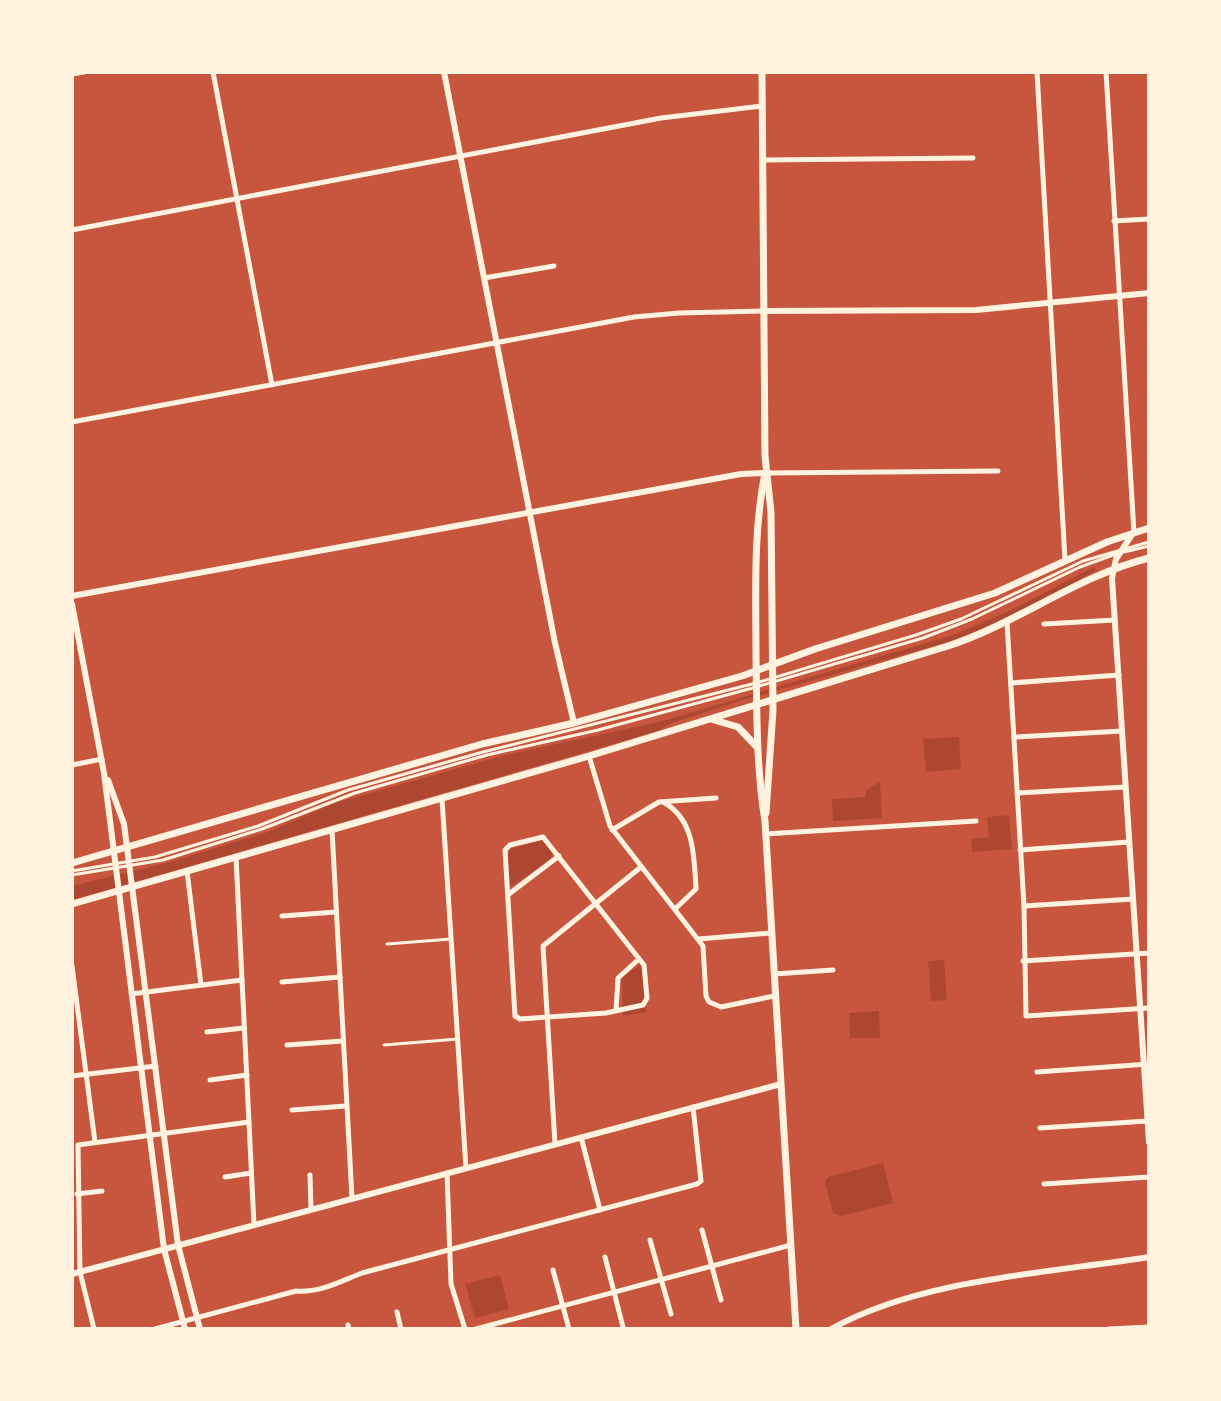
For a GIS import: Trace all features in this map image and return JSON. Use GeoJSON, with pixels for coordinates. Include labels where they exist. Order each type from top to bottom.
{"type":"FeatureCollection","features":[{"type":"Feature","properties":{"kind":"main road"},"geometry":{"type":"LineString","coordinates":[[762,72],[765,473],[759,522],[756,746],[765,821]]}},
{"type":"Feature","properties":{"kind":"main road"},"geometry":{"type":"LineString","coordinates":[[765,473],[771,512],[773,665],[765,834],[796,1329]]}},
{"type":"Feature","properties":{"kind":"main road"},"geometry":{"type":"LineString","coordinates":[[72,863],[482,744],[574,723],[756,671],[982,597],[1149,528]]}},
{"type":"Feature","properties":{"kind":"main road"},"geometry":{"type":"LineString","coordinates":[[72,904],[589,756],[937,650],[1007,622],[1087,579],[1149,558]]}},
{"type":"Feature","properties":{"kind":"main road"},"geometry":{"type":"LineString","coordinates":[[708,720],[738,727],[756,746]]}},
{"type":"Feature","properties":{"kind":"street"},"geometry":{"type":"LineString","coordinates":[[72,74],[84,72]]}},
{"type":"Feature","properties":{"kind":"street"},"geometry":{"type":"LineString","coordinates":[[213,72],[272,385]]}},
{"type":"Feature","properties":{"kind":"street"},"geometry":{"type":"LineString","coordinates":[[444,72],[560,669],[574,723]]}},
{"type":"Feature","properties":{"kind":"street"},"geometry":{"type":"LineString","coordinates":[[1037,72],[1065,561]]}},
{"type":"Feature","properties":{"kind":"street"},"geometry":{"type":"LineString","coordinates":[[1106,72],[1134,533],[1120,551],[1112,569],[1149,1142]]}},
{"type":"Feature","properties":{"kind":"street"},"geometry":{"type":"LineString","coordinates":[[72,230],[688,114],[762,106]]}},
{"type":"Feature","properties":{"kind":"street"},"geometry":{"type":"LineString","coordinates":[[762,160],[973,158]]}},
{"type":"Feature","properties":{"kind":"street"},"geometry":{"type":"LineString","coordinates":[[1114,221],[1149,219]]}},
{"type":"Feature","properties":{"kind":"street"},"geometry":{"type":"LineString","coordinates":[[484,278],[554,266]]}},
{"type":"Feature","properties":{"kind":"street"},"geometry":{"type":"LineString","coordinates":[[72,422],[650,315],[976,310],[1149,293]]}},
{"type":"Feature","properties":{"kind":"street"},"geometry":{"type":"LineString","coordinates":[[72,596],[741,474],[998,471]]}},
{"type":"Feature","properties":{"kind":"street"},"geometry":{"type":"LineString","coordinates":[[72,604],[104,773],[164,1249],[184,1325]]}},
{"type":"Feature","properties":{"kind":"street"},"geometry":{"type":"LineString","coordinates":[[1044,624],[1115,620]]}},
{"type":"Feature","properties":{"kind":"street"},"geometry":{"type":"LineString","coordinates":[[1007,622],[1024,906],[1026,1016],[1149,1008]]}},
{"type":"Feature","properties":{"kind":"street"},"geometry":{"type":"LineString","coordinates":[[1011,683],[1119,675]]}},
{"type":"Feature","properties":{"kind":"street"},"geometry":{"type":"LineString","coordinates":[[1014,737],[1122,731]]}},
{"type":"Feature","properties":{"kind":"street"},"geometry":{"type":"LineString","coordinates":[[589,756],[612,830],[705,952],[706,996],[711,1005],[721,1007],[774,996]]}},
{"type":"Feature","properties":{"kind":"street"},"geometry":{"type":"LineString","coordinates":[[72,765],[102,759]]}},
{"type":"Feature","properties":{"kind":"street"},"geometry":{"type":"LineString","coordinates":[[104,773],[121,812],[128,849],[178,1245],[200,1329]]}},
{"type":"Feature","properties":{"kind":"street"},"geometry":{"type":"LineString","coordinates":[[1017,793],[1126,787]]}},
{"type":"Feature","properties":{"kind":"street"},"geometry":{"type":"LineString","coordinates":[[442,798],[466,1168]]}},
{"type":"Feature","properties":{"kind":"street"},"geometry":{"type":"LineString","coordinates":[[612,830],[640,811],[663,802],[716,798]]}},
{"type":"Feature","properties":{"kind":"street"},"geometry":{"type":"LineString","coordinates":[[663,802],[684,824],[693,850],[696,889],[675,909]]}},
{"type":"Feature","properties":{"kind":"street"},"geometry":{"type":"LineString","coordinates":[[765,834],[976,821]]}},
{"type":"Feature","properties":{"kind":"street"},"geometry":{"type":"LineString","coordinates":[[332,830],[352,1198]]}},
{"type":"Feature","properties":{"kind":"street"},"geometry":{"type":"LineString","coordinates":[[545,838],[559,856],[646,971],[647,1001],[641,1006],[616,1011],[517,1018],[506,848],[545,838]]}},
{"type":"Feature","properties":{"kind":"street"},"geometry":{"type":"LineString","coordinates":[[1020,850],[1129,842]]}},
{"type":"Feature","properties":{"kind":"street"},"geometry":{"type":"LineString","coordinates":[[508,895],[559,856]]}},
{"type":"Feature","properties":{"kind":"street"},"geometry":{"type":"LineString","coordinates":[[236,857],[254,1225]]}},
{"type":"Feature","properties":{"kind":"street"},"geometry":{"type":"LineString","coordinates":[[555,1144],[543,946],[641,867]]}},
{"type":"Feature","properties":{"kind":"street"},"geometry":{"type":"LineString","coordinates":[[187,871],[201,985]]}},
{"type":"Feature","properties":{"kind":"street"},"geometry":{"type":"LineString","coordinates":[[1024,906],[1133,899]]}},
{"type":"Feature","properties":{"kind":"street"},"geometry":{"type":"LineString","coordinates":[[282,916],[336,912]]}},
{"type":"Feature","properties":{"kind":"street"},"geometry":{"type":"LineString","coordinates":[[698,939],[770,933]]}},
{"type":"Feature","properties":{"kind":"street"},"geometry":{"type":"LineString","coordinates":[[1023,961],[1149,953]]}},
{"type":"Feature","properties":{"kind":"street"},"geometry":{"type":"LineString","coordinates":[[616,1011],[618,978],[639,959]]}},
{"type":"Feature","properties":{"kind":"street"},"geometry":{"type":"LineString","coordinates":[[72,966],[95,1142]]}},
{"type":"Feature","properties":{"kind":"street"},"geometry":{"type":"LineString","coordinates":[[773,974],[833,970]]}},
{"type":"Feature","properties":{"kind":"street"},"geometry":{"type":"LineString","coordinates":[[282,982],[340,977]]}},
{"type":"Feature","properties":{"kind":"street"},"geometry":{"type":"LineString","coordinates":[[131,994],[242,980]]}},
{"type":"Feature","properties":{"kind":"street"},"geometry":{"type":"LineString","coordinates":[[207,1032],[244,1028]]}},
{"type":"Feature","properties":{"kind":"street"},"geometry":{"type":"LineString","coordinates":[[287,1045],[343,1041]]}},
{"type":"Feature","properties":{"kind":"street"},"geometry":{"type":"LineString","coordinates":[[1037,1072],[1146,1065]]}},
{"type":"Feature","properties":{"kind":"street"},"geometry":{"type":"LineString","coordinates":[[72,1076],[156,1066]]}},
{"type":"Feature","properties":{"kind":"street"},"geometry":{"type":"LineString","coordinates":[[210,1080],[247,1075]]}},
{"type":"Feature","properties":{"kind":"street"},"geometry":{"type":"LineString","coordinates":[[76,1273],[781,1084]]}},
{"type":"Feature","properties":{"kind":"street"},"geometry":{"type":"LineString","coordinates":[[292,1110],[347,1106]]}},
{"type":"Feature","properties":{"kind":"street"},"geometry":{"type":"LineString","coordinates":[[155,1329],[184,1325],[197,1318],[296,1291],[311,1291],[359,1274],[701,1181],[693,1107]]}},
{"type":"Feature","properties":{"kind":"street"},"geometry":{"type":"LineString","coordinates":[[1040,1128],[1148,1120]]}},
{"type":"Feature","properties":{"kind":"street"},"geometry":{"type":"LineString","coordinates":[[94,1329],[76,1273],[78,1145],[249,1122]]}},
{"type":"Feature","properties":{"kind":"street"},"geometry":{"type":"LineString","coordinates":[[581,1137],[600,1210]]}},
{"type":"Feature","properties":{"kind":"street"},"geometry":{"type":"LineString","coordinates":[[225,1177],[251,1173]]}},
{"type":"Feature","properties":{"kind":"street"},"geometry":{"type":"LineString","coordinates":[[447,1173],[452,1291],[465,1329]]}},
{"type":"Feature","properties":{"kind":"street"},"geometry":{"type":"LineString","coordinates":[[310,1175],[311,1209]]}},
{"type":"Feature","properties":{"kind":"street"},"geometry":{"type":"LineString","coordinates":[[1044,1184],[1149,1177]]}},
{"type":"Feature","properties":{"kind":"street"},"geometry":{"type":"LineString","coordinates":[[77,1194],[102,1191]]}},
{"type":"Feature","properties":{"kind":"street"},"geometry":{"type":"LineString","coordinates":[[702,1230],[721,1300]]}},
{"type":"Feature","properties":{"kind":"street"},"geometry":{"type":"LineString","coordinates":[[650,1240],[671,1314]]}},
{"type":"Feature","properties":{"kind":"street"},"geometry":{"type":"LineString","coordinates":[[476,1329],[791,1245]]}},
{"type":"Feature","properties":{"kind":"street"},"geometry":{"type":"LineString","coordinates":[[605,1257],[623,1327]]}},
{"type":"Feature","properties":{"kind":"street"},"geometry":{"type":"LineString","coordinates":[[831,1329],[863,1313],[965,1285],[1149,1257]]}},
{"type":"Feature","properties":{"kind":"street"},"geometry":{"type":"LineString","coordinates":[[553,1270],[569,1329]]}},
{"type":"Feature","properties":{"kind":"street"},"geometry":{"type":"LineString","coordinates":[[397,1312],[401,1329]]}},
{"type":"Feature","properties":{"kind":"street"},"geometry":{"type":"LineString","coordinates":[[1109,1329],[1149,1327]]}},
{"type":"Feature","properties":{"kind":"lane"},"geometry":{"type":"LineString","coordinates":[[72,873],[130,865],[245,830],[327,797],[468,756],[756,685],[941,632],[1080,567],[1120,551],[1149,544]]}},
{"type":"Feature","properties":{"kind":"lane"},"geometry":{"type":"LineString","coordinates":[[387,944],[451,939]]}},
{"type":"Feature","properties":{"kind":"lane"},"geometry":{"type":"LineString","coordinates":[[384,1045],[458,1039]]}},
{"type":"Feature","properties":{"kind":"shaded area"},"geometry":{"type":"Polygon","coordinates":[[[1094,567],[1097,570],[1020,613],[955,640],[743,700],[669,724],[658,731],[72,900],[72,886],[166,863],[268,832],[335,803],[506,755],[659,722],[953,635],[1009,611],[1094,567]]]}},
{"type":"Feature","properties":{"kind":"shaded area"},"geometry":{"type":"Polygon","coordinates":[[[959,737],[961,769],[926,772],[923,739],[959,737]]]}},
{"type":"Feature","properties":{"kind":"shaded area"},"geometry":{"type":"Polygon","coordinates":[[[880,782],[882,818],[833,821],[832,799],[866,797],[866,790],[880,782]]]}},
{"type":"Feature","properties":{"kind":"shaded area"},"geometry":{"type":"Polygon","coordinates":[[[1009,815],[1012,849],[972,852],[971,839],[989,837],[987,817],[1009,815]]]}},
{"type":"Feature","properties":{"kind":"shaded area"},"geometry":{"type":"Polygon","coordinates":[[[543,840],[552,853],[551,859],[510,887],[508,853],[511,849],[543,840]]]}},
{"type":"Feature","properties":{"kind":"shaded area"},"geometry":{"type":"Polygon","coordinates":[[[944,960],[947,1000],[931,1001],[928,961],[944,960]]]}},
{"type":"Feature","properties":{"kind":"shaded area"},"geometry":{"type":"Polygon","coordinates":[[[640,965],[645,973],[646,1012],[623,1016],[622,977],[640,965]]]}},
{"type":"Feature","properties":{"kind":"shaded area"},"geometry":{"type":"Polygon","coordinates":[[[879,1011],[880,1038],[850,1038],[849,1013],[879,1011]]]}},
{"type":"Feature","properties":{"kind":"shaded area"},"geometry":{"type":"Polygon","coordinates":[[[883,1163],[893,1203],[841,1216],[833,1213],[825,1182],[828,1177],[883,1163]]]}},
{"type":"Feature","properties":{"kind":"shaded area"},"geometry":{"type":"Polygon","coordinates":[[[500,1275],[509,1309],[475,1318],[465,1284],[500,1275]]]}}]}
